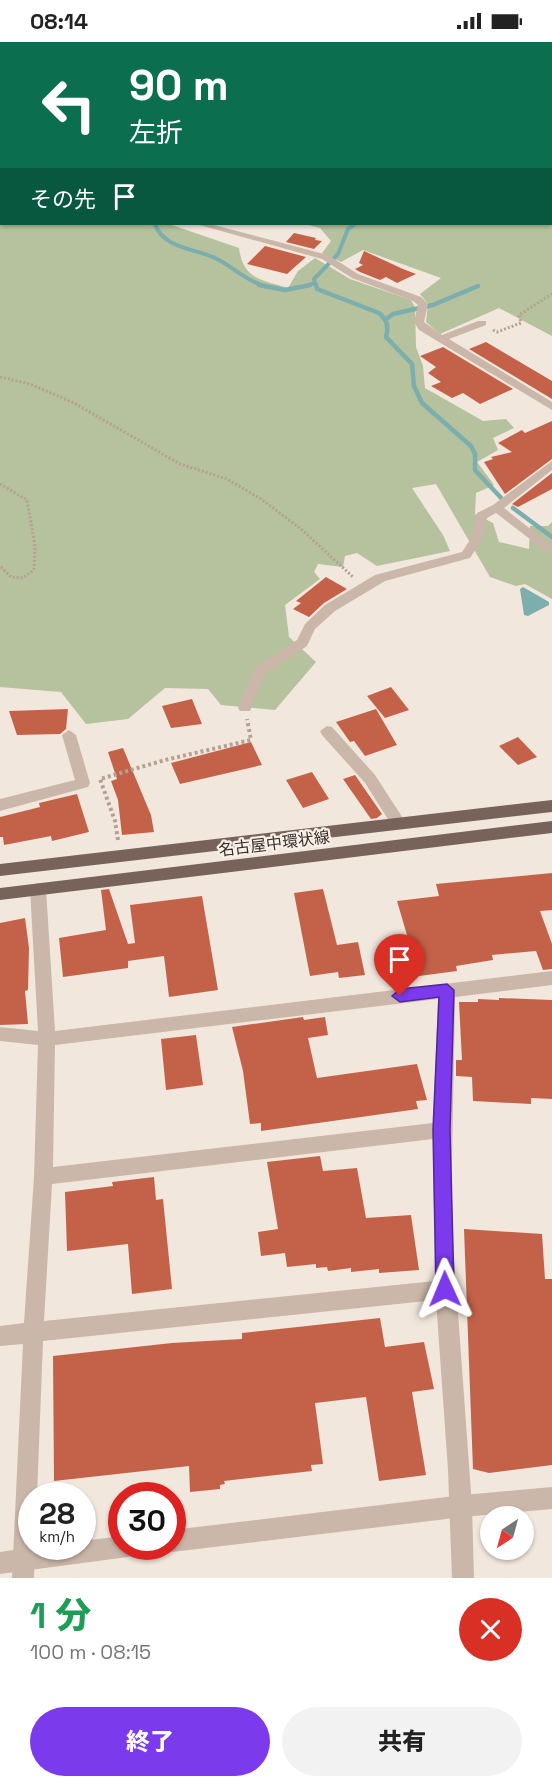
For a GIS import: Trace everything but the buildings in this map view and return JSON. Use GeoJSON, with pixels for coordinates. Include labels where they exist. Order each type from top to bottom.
{"type":"FeatureCollection","features":[{"type":"Feature","properties":{"kind":"main road","name":"名古屋中環状線"},"geometry":{"type":"LineString","coordinates":[[0,870],[552,806]]}},
{"type":"Feature","properties":{"kind":"main road","name":"名古屋中環状線"},"geometry":{"type":"LineString","coordinates":[[0,894],[552,827]]}},
{"type":"Feature","properties":{"kind":"street"},"geometry":{"type":"LineString","coordinates":[[205,225],[325,257],[355,276],[417,299],[423,304],[419,322],[423,328],[552,408]]}},
{"type":"Feature","properties":{"kind":"street"},"geometry":{"type":"LineString","coordinates":[[441,339],[482,322]]}},
{"type":"Feature","properties":{"kind":"street"},"geometry":{"type":"LineString","coordinates":[[245,708],[259,671],[302,643],[310,627],[330,608],[363,586],[380,578],[466,555],[476,540],[481,516],[497,508],[552,464]]}},
{"type":"Feature","properties":{"kind":"street"},"geometry":{"type":"LineString","coordinates":[[497,508],[552,552]]}},
{"type":"Feature","properties":{"kind":"street"},"geometry":{"type":"LineString","coordinates":[[327,731],[370,779],[398,823]]}},
{"type":"Feature","properties":{"kind":"street"},"geometry":{"type":"LineString","coordinates":[[0,805],[83,783],[69,735]]}},
{"type":"Feature","properties":{"kind":"street"},"geometry":{"type":"LineString","coordinates":[[23,1569],[33,1334],[43,1177],[46,1039],[38,890]]}},
{"type":"Feature","properties":{"kind":"street"},"geometry":{"type":"LineString","coordinates":[[0,1034],[46,1039],[552,978]]}},
{"type":"Feature","properties":{"kind":"street"},"geometry":{"type":"LineString","coordinates":[[447,990],[442,1130],[445,1289],[463,1506],[463,1578]]}},
{"type":"Feature","properties":{"kind":"street"},"geometry":{"type":"LineString","coordinates":[[43,1177],[442,1130]]}},
{"type":"Feature","properties":{"kind":"street"},"geometry":{"type":"LineString","coordinates":[[0,1336],[445,1289]]}},
{"type":"Feature","properties":{"kind":"street"},"geometry":{"type":"LineString","coordinates":[[186,1539],[463,1506],[552,1498]]}},
{"type":"Feature","properties":{"kind":"street"},"geometry":{"type":"LineString","coordinates":[[0,1563],[23,1569],[108,1550]]}},
{"type":"Feature","properties":{"kind":"path"},"geometry":{"type":"LineString","coordinates":[[482,322],[497,332],[520,324],[519,315],[552,294]]}},
{"type":"Feature","properties":{"kind":"path"},"geometry":{"type":"LineString","coordinates":[[0,377],[30,384],[74,403],[180,464],[227,479],[261,499],[301,529],[363,586]]}},
{"type":"Feature","properties":{"kind":"path"},"geometry":{"type":"LineString","coordinates":[[0,484],[27,500],[35,546],[34,570],[23,578],[11,577],[0,566]]}},
{"type":"Feature","properties":{"kind":"path"},"geometry":{"type":"LineString","coordinates":[[120,856],[115,821],[100,779],[165,760],[251,740],[245,708]]}},
{"type":"Feature","properties":{"kind":"green space"},"geometry":{"type":"Polygon","coordinates":[[[0,225],[172,225],[239,248],[241,258],[249,272],[270,283],[288,288],[298,271],[315,258],[350,279],[411,300],[415,307],[416,347],[423,366],[425,388],[483,421],[506,419],[514,428],[493,438],[498,450],[477,462],[494,485],[476,493],[475,514],[493,523],[499,542],[529,549],[530,526],[548,526],[552,522],[552,599],[525,584],[516,586],[490,577],[436,484],[412,488],[443,535],[450,551],[377,566],[357,553],[345,556],[343,567],[318,564],[314,572],[320,579],[285,605],[289,637],[316,662],[275,710],[221,705],[208,689],[165,688],[128,719],[86,724],[61,692],[0,687],[0,225]]]}},
{"type":"Feature","properties":{"kind":"green space"},"geometry":{"type":"Polygon","coordinates":[[[308,225],[552,225],[552,336],[499,308],[440,334],[426,322],[428,304],[420,294],[441,278],[363,250],[341,262],[322,253],[331,241],[320,228],[308,225]]]}},
{"type":"Feature","properties":{"kind":"water"},"geometry":{"type":"Polygon","coordinates":[[[523,587],[549,602],[549,605],[528,616],[524,615],[520,589],[523,587]]]}},
{"type":"Feature","properties":{"kind":"waterway"},"geometry":{"type":"LineString","coordinates":[[155,225],[159,233],[174,244],[211,256],[246,278],[264,286]]}},
{"type":"Feature","properties":{"kind":"waterway"},"geometry":{"type":"LineString","coordinates":[[316,286],[314,279],[338,254],[348,229],[354,225]]}},
{"type":"Feature","properties":{"kind":"waterway"},"geometry":{"type":"LineString","coordinates":[[309,285],[314,283]]}},
{"type":"Feature","properties":{"kind":"waterway"},"geometry":{"type":"LineString","coordinates":[[259,285],[264,286]]}},
{"type":"Feature","properties":{"kind":"waterway"},"geometry":{"type":"LineString","coordinates":[[264,286],[285,290],[309,285]]}},
{"type":"Feature","properties":{"kind":"waterway"},"geometry":{"type":"LineString","coordinates":[[316,285],[317,289],[382,316],[387,326],[386,337],[412,364],[414,386],[422,403],[471,446],[475,454],[475,470],[503,500]]}},
{"type":"Feature","properties":{"kind":"waterway"},"geometry":{"type":"LineString","coordinates":[[386,319],[393,314],[433,305],[478,286]]}},
{"type":"Feature","properties":{"kind":"waterway"},"geometry":{"type":"LineString","coordinates":[[513,508],[552,537]]}},
{"type":"Feature","properties":{"kind":"route"},"geometry":{"type":"LineString","coordinates":[[400,996],[447,990],[442,1130],[445,1289]]}}]}
